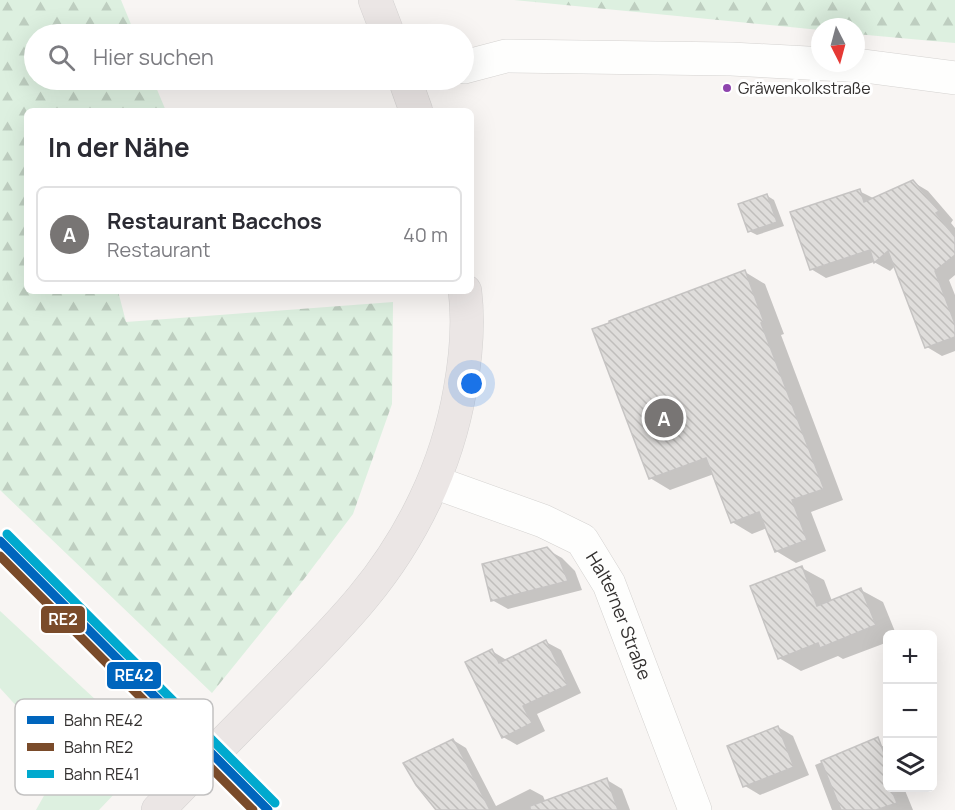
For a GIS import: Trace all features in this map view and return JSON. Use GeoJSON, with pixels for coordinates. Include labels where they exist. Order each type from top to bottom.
{"type":"FeatureCollection","features":[{"type":"Feature","properties":{"kind":"main road"},"geometry":{"type":"LineString","coordinates":[[375,0],[384,24]]}},
{"type":"Feature","properties":{"kind":"main road"},"geometry":{"type":"LineString","coordinates":[[213,754],[334,630],[364,596],[419,513],[434,482],[455,418],[466,357],[465,294]]}},
{"type":"Feature","properties":{"kind":"main road"},"geometry":{"type":"LineString","coordinates":[[158,810],[173,795]]}},
{"type":"Feature","properties":{"kind":"street"},"geometry":{"type":"LineString","coordinates":[[474,64],[506,56],[731,59],[864,66],[955,78]]}},
{"type":"Feature","properties":{"kind":"street","name":"Halterner Straße"},"geometry":{"type":"LineString","coordinates":[[434,482],[543,521],[582,540],[609,584],[695,810]]}},
{"type":"Feature","properties":{"kind":"green space"},"geometry":{"type":"Polygon","coordinates":[[[0,0],[121,0],[131,24],[24,24],[24,90],[157,90],[165,108],[24,108],[24,294],[119,294],[126,322],[393,302],[392,404],[353,514],[212,693],[0,490],[0,0]]]}},
{"type":"Feature","properties":{"kind":"green space"},"geometry":{"type":"Polygon","coordinates":[[[514,0],[955,0],[955,43],[865,35],[865,18],[811,18],[811,29],[514,0]]]}},
{"type":"Feature","properties":{"kind":"green space"},"geometry":{"type":"Polygon","coordinates":[[[0,611],[95,699],[15,699],[15,704],[0,688],[0,611]]]}},
{"type":"Feature","properties":{"kind":"green space"},"geometry":{"type":"Polygon","coordinates":[[[44,795],[113,795],[99,810],[36,810],[44,795]]]}},
{"type":"Feature","properties":{"kind":"building"},"geometry":{"type":"Polygon","coordinates":[[[913,180],[939,211],[936,213],[955,237],[955,255],[935,271],[955,324],[955,337],[925,348],[888,251],[874,263],[870,250],[810,270],[790,212],[860,189],[864,202],[913,180]]]}},
{"type":"Feature","properties":{"kind":"building"},"geometry":{"type":"Polygon","coordinates":[[[767,194],[777,222],[748,232],[738,204],[767,194]]]}},
{"type":"Feature","properties":{"kind":"building"},"geometry":{"type":"Polygon","coordinates":[[[745,270],[764,322],[761,323],[824,489],[792,500],[807,540],[775,552],[759,512],[731,523],[706,458],[649,479],[592,329],[745,270]]]}},
{"type":"Feature","properties":{"kind":"building"},"geometry":{"type":"Polygon","coordinates":[[[547,547],[560,561],[568,581],[491,601],[482,564],[547,547]]]}},
{"type":"Feature","properties":{"kind":"building"},"geometry":{"type":"Polygon","coordinates":[[[802,566],[817,606],[861,588],[876,625],[820,648],[818,643],[778,659],[750,586],[802,566]]]}},
{"type":"Feature","properties":{"kind":"building"},"geometry":{"type":"Polygon","coordinates":[[[546,640],[568,685],[523,706],[532,723],[502,738],[465,662],[492,649],[499,663],[546,640]]]}},
{"type":"Feature","properties":{"kind":"building"},"geometry":{"type":"Polygon","coordinates":[[[778,726],[794,767],[743,787],[727,746],[778,726]]]}},
{"type":"Feature","properties":{"kind":"building"},"geometry":{"type":"Polygon","coordinates":[[[878,737],[883,750],[883,792],[893,792],[897,803],[876,810],[841,810],[821,761],[878,737]]]}},
{"type":"Feature","properties":{"kind":"building"},"geometry":{"type":"Polygon","coordinates":[[[453,739],[490,810],[436,810],[416,785],[403,763],[453,739]]]}},
{"type":"Feature","properties":{"kind":"building"},"geometry":{"type":"Polygon","coordinates":[[[607,778],[618,810],[530,810],[530,806],[607,778]]]}},
{"type":"Feature","properties":{"kind":"rail line","name":"RE41"},"geometry":{"type":"LineString","coordinates":[[7,534],[171,699]]}},
{"type":"Feature","properties":{"kind":"rail line","name":"RE42"},"geometry":{"type":"LineString","coordinates":[[0,541],[157,699]]}},
{"type":"Feature","properties":{"kind":"rail line","name":"RE2"},"geometry":{"type":"LineString","coordinates":[[0,556],[142,699]]}},
{"type":"Feature","properties":{"kind":"rail line","name":"RE41"},"geometry":{"type":"LineString","coordinates":[[213,741],[275,803]]}},
{"type":"Feature","properties":{"kind":"rail line","name":"RE42"},"geometry":{"type":"LineString","coordinates":[[213,755],[268,810]]}},
{"type":"Feature","properties":{"kind":"rail line","name":"RE2"},"geometry":{"type":"LineString","coordinates":[[213,770],[253,810]]}},
{"type":"Feature","properties":{"kind":"place","name":"Gräwenkolkstraße"},"geometry":{"type":"Point","coordinates":[727,88]}},
{"type":"Feature","properties":{"kind":"place","name":"Restaurant Bacchos"},"geometry":{"type":"Point","coordinates":[664,418]}}]}
